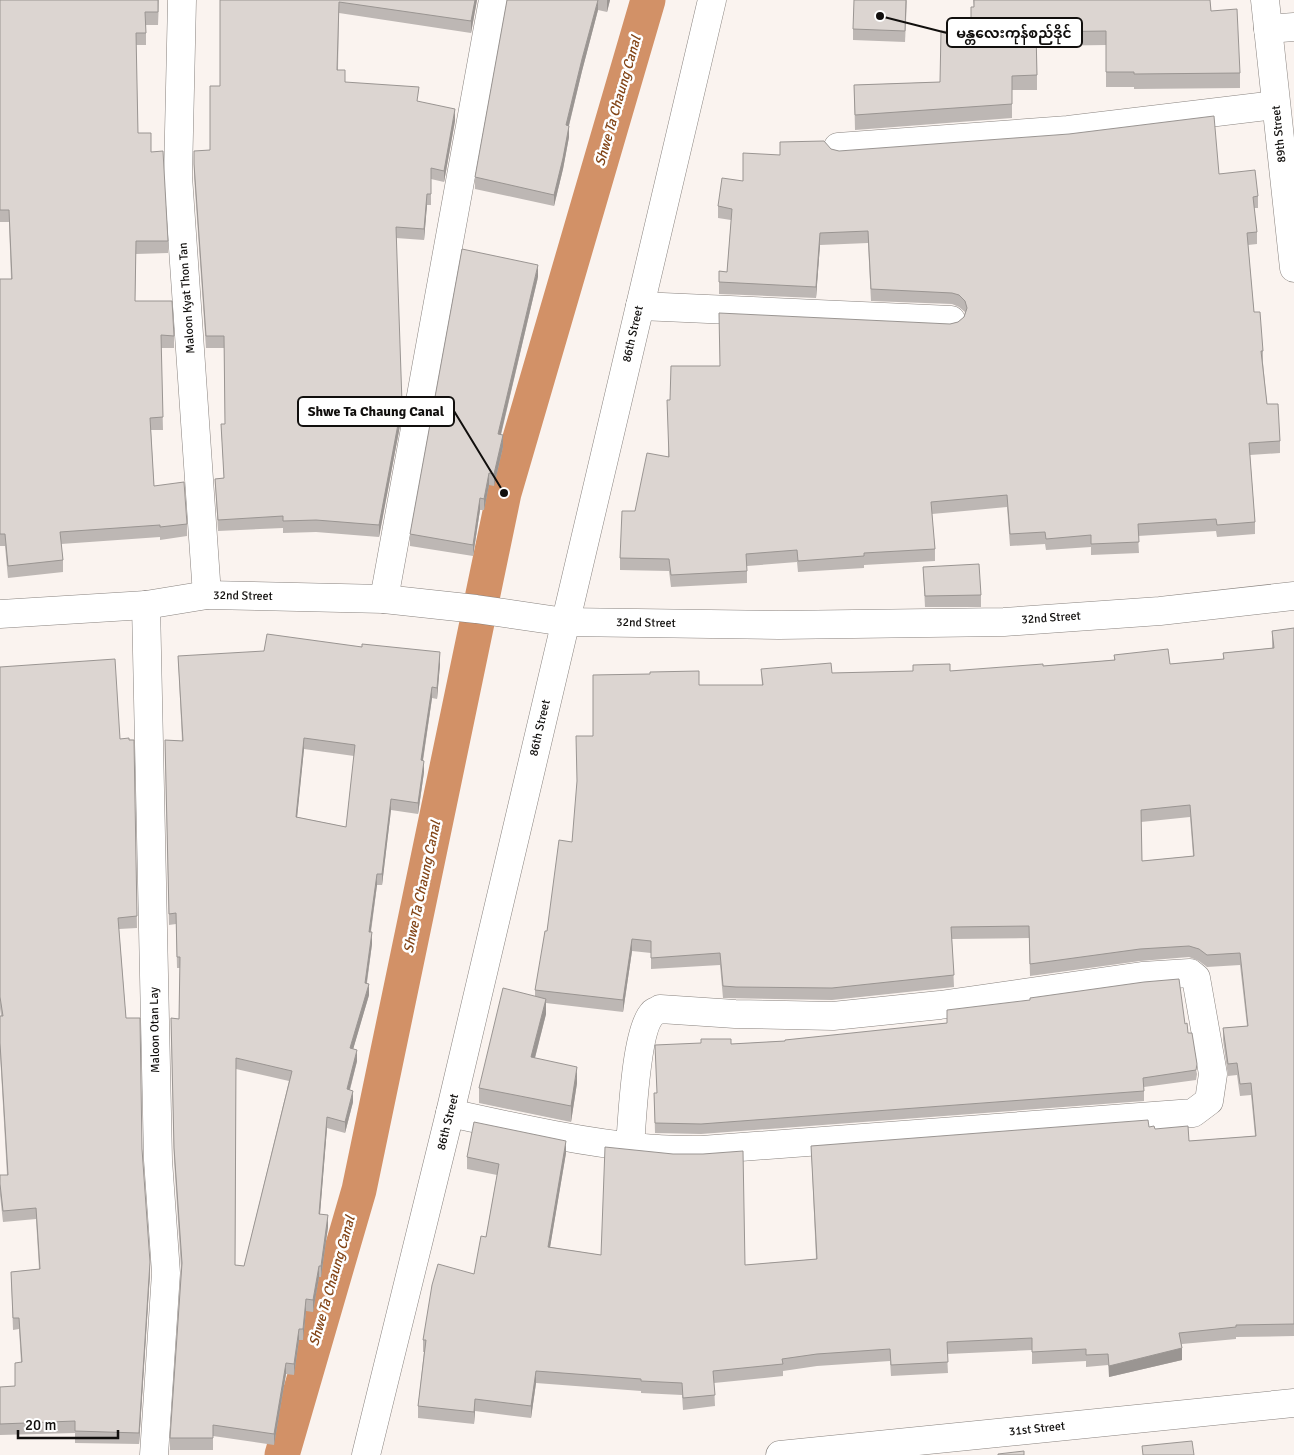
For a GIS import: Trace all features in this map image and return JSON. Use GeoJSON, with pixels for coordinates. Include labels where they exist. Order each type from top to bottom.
{"type":"FeatureCollection","features":[{"type":"Feature","properties":{"kind":"street","name":"Maloon Kyat Thon Tan"},"geometry":{"type":"LineString","coordinates":[[182,0],[178,176],[207,595]]}},
{"type":"Feature","properties":{"kind":"street"},"geometry":{"type":"LineString","coordinates":[[384,599],[493,0]]}},
{"type":"Feature","properties":{"kind":"street","name":"86th Street"},"geometry":{"type":"LineString","coordinates":[[366,1455],[450,1113],[712,0]]}},
{"type":"Feature","properties":{"kind":"street","name":"89th Street"},"geometry":{"type":"LineString","coordinates":[[1265,0],[1281,28],[1275,105],[1294,268]]}},
{"type":"Feature","properties":{"kind":"street"},"geometry":{"type":"LineString","coordinates":[[838,147],[1068,130],[1275,105]]}},
{"type":"Feature","properties":{"kind":"street"},"geometry":{"type":"LineString","coordinates":[[640,306],[950,320]]}},
{"type":"Feature","properties":{"kind":"street","name":"32nd Street"},"geometry":{"type":"LineString","coordinates":[[0,614],[146,605],[207,595],[384,599],[476,609],[565,622],[779,625],[1004,622],[1160,611],[1294,596]]}},
{"type":"Feature","properties":{"kind":"street","name":"Maloon Otan Lay"},"geometry":{"type":"LineString","coordinates":[[146,605],[158,1160],[166,1273],[154,1455]]}},
{"type":"Feature","properties":{"kind":"street"},"geometry":{"type":"LineString","coordinates":[[450,1113],[582,1140],[645,1149],[702,1150],[1193,1113],[1210,1100],[1212,1074],[1196,978],[1190,973],[1142,976],[940,1005],[833,1016],[735,1014],[660,1009],[653,1012],[648,1021],[638,1055],[630,1146]]}},
{"type":"Feature","properties":{"kind":"street","name":"31st Street"},"geometry":{"type":"LineString","coordinates":[[780,1455],[811,1454],[1294,1403]]}},
{"type":"Feature","properties":{"kind":"building"},"geometry":{"type":"Polygon","coordinates":[[[0,0],[158,0],[158,12],[145,12],[146,33],[136,33],[138,133],[151,133],[151,152],[163,151],[168,241],[136,241],[135,301],[172,301],[174,336],[161,335],[163,417],[150,418],[154,486],[184,482],[187,524],[60,532],[63,560],[8,566],[5,534],[0,534],[0,279],[12,279],[9,210],[0,210],[0,0]]]}},
{"type":"Feature","properties":{"kind":"building"},"geometry":{"type":"Polygon","coordinates":[[[220,0],[475,0],[471,21],[339,2],[337,70],[345,70],[345,82],[419,87],[417,101],[455,109],[444,171],[431,168],[431,194],[427,194],[424,229],[396,227],[402,403],[379,525],[316,520],[283,521],[283,516],[218,520],[215,479],[224,478],[221,424],[225,424],[224,336],[206,336],[194,151],[210,150],[210,86],[220,86],[220,0]]]}},
{"type":"Feature","properties":{"kind":"building"},"geometry":{"type":"Polygon","coordinates":[[[507,0],[598,0],[566,125],[569,126],[554,195],[475,177],[507,0]]]}},
{"type":"Feature","properties":{"kind":"building"},"geometry":{"type":"Polygon","coordinates":[[[854,0],[906,0],[905,31],[853,29],[854,0]]]}},
{"type":"Feature","properties":{"kind":"building"},"geometry":{"type":"Polygon","coordinates":[[[974,0],[1210,0],[1211,11],[1237,9],[1240,73],[1134,74],[1134,72],[1106,72],[1106,31],[1036,32],[1037,75],[1012,76],[1012,104],[855,115],[854,85],[940,82],[941,31],[971,33],[971,7],[974,7],[974,0]]]}},
{"type":"Feature","properties":{"kind":"building"},"geometry":{"type":"Polygon","coordinates":[[[1214,116],[1219,174],[1255,170],[1258,196],[1253,197],[1257,232],[1247,233],[1254,312],[1260,312],[1263,351],[1261,351],[1267,404],[1278,404],[1280,441],[1249,443],[1255,522],[1217,525],[1216,519],[1138,524],[1139,542],[1091,544],[1091,535],[1046,539],[1045,532],[1010,534],[1007,495],[931,502],[935,549],[864,553],[864,556],[798,561],[797,550],[746,554],[747,571],[671,575],[669,559],[620,558],[622,511],[635,511],[647,453],[669,457],[667,400],[670,400],[671,366],[720,366],[719,313],[950,324],[958,322],[964,317],[967,308],[965,301],[959,295],[952,293],[871,289],[868,231],[820,233],[816,287],[719,282],[719,271],[727,272],[732,209],[718,206],[722,178],[743,181],[743,153],[780,155],[780,142],[824,141],[831,149],[839,151],[1069,134],[1214,116]]]}},
{"type":"Feature","properties":{"kind":"building"},"geometry":{"type":"Polygon","coordinates":[[[462,249],[538,265],[498,434],[503,435],[494,474],[489,473],[484,499],[480,498],[473,545],[410,534],[462,249]]]}},
{"type":"Feature","properties":{"kind":"building"},"geometry":{"type":"Polygon","coordinates":[[[979,564],[981,595],[925,596],[923,567],[979,564]]]}},
{"type":"Feature","properties":{"kind":"building"},"geometry":{"type":"Polygon","coordinates":[[[1294,628],[1294,1324],[1236,1325],[1236,1327],[1179,1333],[1182,1348],[1109,1366],[1108,1354],[1086,1355],[1086,1349],[1032,1352],[1032,1338],[947,1342],[948,1362],[891,1365],[890,1349],[817,1354],[782,1359],[783,1364],[713,1371],[715,1395],[683,1398],[682,1383],[536,1371],[531,1406],[475,1399],[474,1412],[418,1406],[426,1340],[423,1340],[432,1285],[438,1264],[474,1274],[481,1236],[486,1237],[499,1164],[467,1157],[474,1122],[566,1141],[548,1247],[601,1255],[605,1147],[673,1154],[743,1151],[745,1265],[817,1259],[811,1146],[1148,1120],[1149,1127],[1154,1126],[1155,1129],[1188,1126],[1189,1141],[1256,1136],[1251,1083],[1240,1084],[1237,1063],[1228,1064],[1223,1028],[1248,1026],[1240,953],[1207,955],[1199,949],[1189,946],[1140,949],[1030,964],[1029,926],[951,927],[954,975],[832,988],[736,987],[723,986],[720,953],[651,958],[651,941],[632,939],[623,1000],[535,990],[545,931],[547,931],[559,840],[572,842],[577,781],[576,736],[593,736],[593,675],[699,671],[699,685],[763,685],[761,669],[831,663],[832,673],[913,671],[913,665],[950,664],[950,671],[1115,660],[1114,655],[1168,649],[1170,664],[1224,659],[1223,653],[1274,648],[1272,631],[1294,628]],[[1190,805],[1141,810],[1142,861],[1194,856],[1190,805]]]}},
{"type":"Feature","properties":{"kind":"building"},"geometry":{"type":"Polygon","coordinates":[[[267,634],[362,647],[362,644],[440,652],[437,688],[432,687],[421,760],[424,761],[418,803],[391,799],[382,874],[377,874],[369,932],[372,932],[365,983],[369,984],[350,1048],[357,1050],[347,1089],[353,1091],[345,1122],[327,1117],[319,1214],[328,1215],[321,1266],[319,1266],[313,1300],[306,1299],[303,1329],[299,1329],[294,1364],[286,1363],[274,1434],[213,1425],[213,1438],[170,1438],[182,1263],[174,1148],[171,1018],[179,1019],[180,957],[177,957],[176,913],[169,914],[165,740],[183,741],[178,656],[264,651],[267,634]],[[304,738],[296,817],[346,827],[355,745],[304,738]],[[236,1058],[235,1265],[244,1266],[292,1071],[236,1058]]]}},
{"type":"Feature","properties":{"kind":"building"},"geometry":{"type":"Polygon","coordinates":[[[115,659],[120,739],[129,738],[129,740],[134,740],[137,916],[118,918],[126,1018],[140,1018],[142,1149],[150,1262],[139,1433],[75,1431],[75,1421],[0,1424],[0,1387],[15,1386],[15,1363],[22,1362],[19,1318],[13,1318],[11,1272],[40,1269],[36,1208],[3,1211],[0,1184],[0,1175],[8,1175],[0,1043],[0,1016],[3,1016],[0,997],[0,667],[115,659]]]}},
{"type":"Feature","properties":{"kind":"building"},"geometry":{"type":"Polygon","coordinates":[[[1179,979],[1185,1024],[1187,1023],[1188,1033],[1192,1033],[1197,1064],[1196,1070],[1143,1078],[1144,1091],[701,1124],[655,1123],[654,1093],[657,1093],[655,1045],[701,1043],[701,1039],[731,1039],[731,1044],[785,1041],[947,1023],[947,1010],[1030,1000],[1030,998],[1144,982],[1179,979]]]}},
{"type":"Feature","properties":{"kind":"building"},"geometry":{"type":"Polygon","coordinates":[[[503,988],[546,999],[531,1057],[577,1067],[571,1106],[479,1088],[503,988]]]}},
{"type":"Feature","properties":{"kind":"building"},"geometry":{"type":"Polygon","coordinates":[[[1192,1441],[1194,1455],[1143,1455],[1142,1446],[1192,1441]]]}},
{"type":"Feature","properties":{"kind":"building"},"geometry":{"type":"Polygon","coordinates":[[[1024,1451],[1024,1455],[998,1455],[998,1454],[1024,1451]]]}},
{"type":"Feature","properties":{"kind":"waterway","name":"Shwe Ta Chaung Canal"},"geometry":{"type":"LineString","coordinates":[[282,1455],[359,1190],[504,493],[648,0]]}},
{"type":"Feature","properties":{"kind":"place","name":"မန္တလေးကုန်စည်ဒိုင်"},"geometry":{"type":"Point","coordinates":[880,16]}},
{"type":"Feature","properties":{"kind":"place","name":"Shwe Ta Chaung Canal"},"geometry":{"type":"Point","coordinates":[504,493]}}]}
